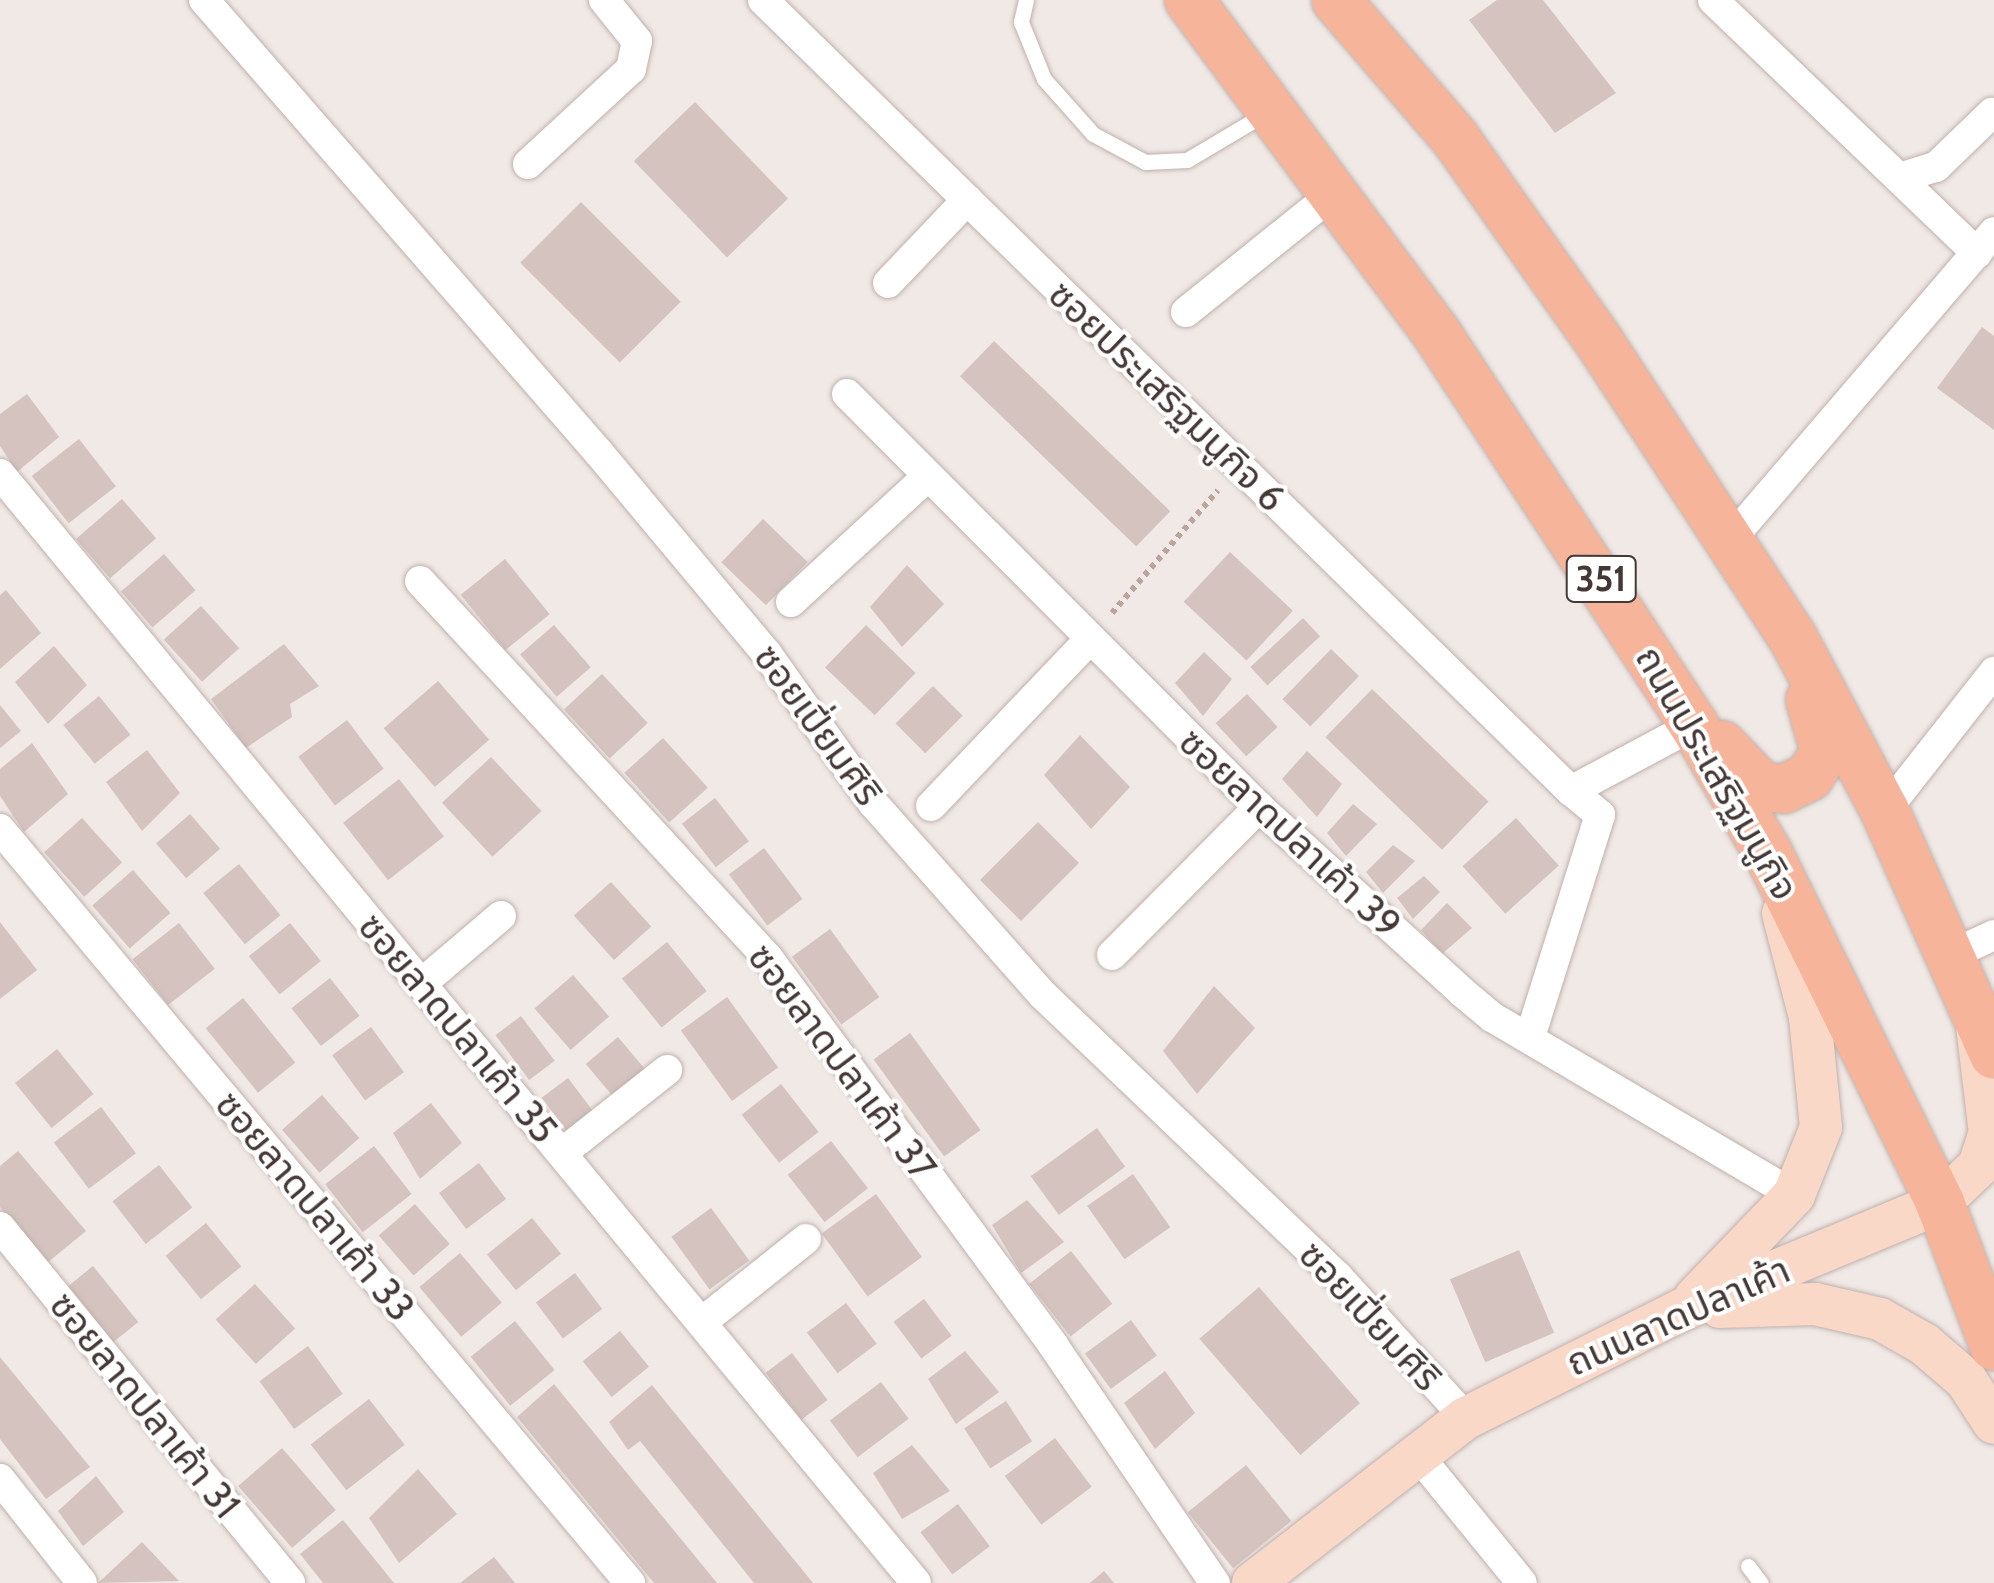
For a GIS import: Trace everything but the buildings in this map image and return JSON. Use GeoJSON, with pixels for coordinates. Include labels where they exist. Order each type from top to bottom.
{"type":"FeatureCollection","features":[{"type":"Feature","properties":{"kind":"main road","name":"ถนนประเสริฐมนูกิจ"},"geometry":{"type":"LineString","coordinates":[[1189,0],[1335,192],[1617,603],[1694,725],[1768,853],[1940,1203],[1994,1346]]}},
{"type":"Feature","properties":{"kind":"main road"},"geometry":{"type":"LineString","coordinates":[[1336,0],[1454,138],[1739,552],[1885,811],[1951,955],[1984,995],[1994,1055]]}},
{"type":"Feature","properties":{"kind":"main road"},"geometry":{"type":"LineString","coordinates":[[1617,603],[1747,774],[1762,787],[1784,789],[1819,766],[1825,736],[1739,552]]}},
{"type":"Feature","properties":{"kind":"main road"},"geometry":{"type":"LineString","coordinates":[[1684,1309],[1794,1195],[1821,1127],[1810,1017],[1768,853]]}},
{"type":"Feature","properties":{"kind":"main road","name":"ถนนลาดปลาเค้า"},"geometry":{"type":"LineString","coordinates":[[1253,1583],[1466,1418],[1684,1309],[1940,1203],[1979,1166],[1990,1133],[1984,995]]}},
{"type":"Feature","properties":{"kind":"main road"},"geometry":{"type":"LineString","coordinates":[[1684,1309],[1815,1304],[1880,1319],[1924,1344],[1966,1380],[1994,1423]]}},
{"type":"Feature","properties":{"kind":"street","name":"ซอยเปี่ยมศิริ"},"geometry":{"type":"LineString","coordinates":[[204,0],[599,453],[767,654],[873,803],[1042,995],[1351,1290],[1466,1418]]}},
{"type":"Feature","properties":{"kind":"street"},"geometry":{"type":"LineString","coordinates":[[528,164],[631,69],[637,41],[604,0]]}},
{"type":"Feature","properties":{"kind":"street","name":"ซอยประเสริฐมนูกิจ 6"},"geometry":{"type":"LineString","coordinates":[[763,0],[1571,791],[1600,815],[1530,1037]]}},
{"type":"Feature","properties":{"kind":"street"},"geometry":{"type":"LineString","coordinates":[[1713,0],[1899,178],[1985,242],[1739,552]]}},
{"type":"Feature","properties":{"kind":"street"},"geometry":{"type":"LineString","coordinates":[[1899,178],[1936,166],[1992,113]]}},
{"type":"Feature","properties":{"kind":"street"},"geometry":{"type":"LineString","coordinates":[[1186,312],[1335,192]]}},
{"type":"Feature","properties":{"kind":"street"},"geometry":{"type":"LineString","coordinates":[[888,283],[967,200]]}},
{"type":"Feature","properties":{"kind":"street","name":"ซอยลาดปลาเค้า 39"},"geometry":{"type":"LineString","coordinates":[[848,394],[1088,640],[1259,807],[1462,992],[1794,1195]]}},
{"type":"Feature","properties":{"kind":"street","name":"ซอยลาดปลาเค้า 35"},"geometry":{"type":"LineString","coordinates":[[0,474],[916,1583]]}},
{"type":"Feature","properties":{"kind":"street"},"geometry":{"type":"LineString","coordinates":[[791,602],[927,477]]}},
{"type":"Feature","properties":{"kind":"street","name":"ซอยลาดปลาเค้า 37"},"geometry":{"type":"LineString","coordinates":[[420,581],[768,958],[1053,1346],[1215,1583]]}},
{"type":"Feature","properties":{"kind":"street"},"geometry":{"type":"LineString","coordinates":[[931,806],[1088,640]]}},
{"type":"Feature","properties":{"kind":"street"},"geometry":{"type":"LineString","coordinates":[[1885,811],[1994,672]]}},
{"type":"Feature","properties":{"kind":"street"},"geometry":{"type":"LineString","coordinates":[[1571,791],[1694,725]]}},
{"type":"Feature","properties":{"kind":"street"},"geometry":{"type":"LineString","coordinates":[[1112,955],[1259,807]]}},
{"type":"Feature","properties":{"kind":"street","name":"ซอยลาดปลาเค้า 33"},"geometry":{"type":"LineString","coordinates":[[0,829],[630,1583]]}},
{"type":"Feature","properties":{"kind":"street"},"geometry":{"type":"LineString","coordinates":[[421,984],[501,916]]}},
{"type":"Feature","properties":{"kind":"street"},"geometry":{"type":"LineString","coordinates":[[1951,955],[1994,935]]}},
{"type":"Feature","properties":{"kind":"street"},"geometry":{"type":"LineString","coordinates":[[562,1154],[667,1070]]}},
{"type":"Feature","properties":{"kind":"street","name":"ซอยลาดปลาเค้า 31"},"geometry":{"type":"LineString","coordinates":[[0,1227],[290,1583]]}},
{"type":"Feature","properties":{"kind":"street"},"geometry":{"type":"LineString","coordinates":[[702,1322],[806,1238]]}},
{"type":"Feature","properties":{"kind":"street"},"geometry":{"type":"LineString","coordinates":[[1416,1454],[1522,1583]]}},
{"type":"Feature","properties":{"kind":"street"},"geometry":{"type":"LineString","coordinates":[[0,1479],[82,1583]]}},
{"type":"Feature","properties":{"kind":"lane"},"geometry":{"type":"LineString","coordinates":[[1026,0],[1020,22],[1044,79],[1094,134],[1145,162],[1187,160],[1274,108]]}},
{"type":"Feature","properties":{"kind":"lane"},"geometry":{"type":"LineString","coordinates":[[1748,1566],[1761,1583]]}},
{"type":"Feature","properties":{"kind":"path"},"geometry":{"type":"LineString","coordinates":[[1088,640],[1238,466]]}}]}
